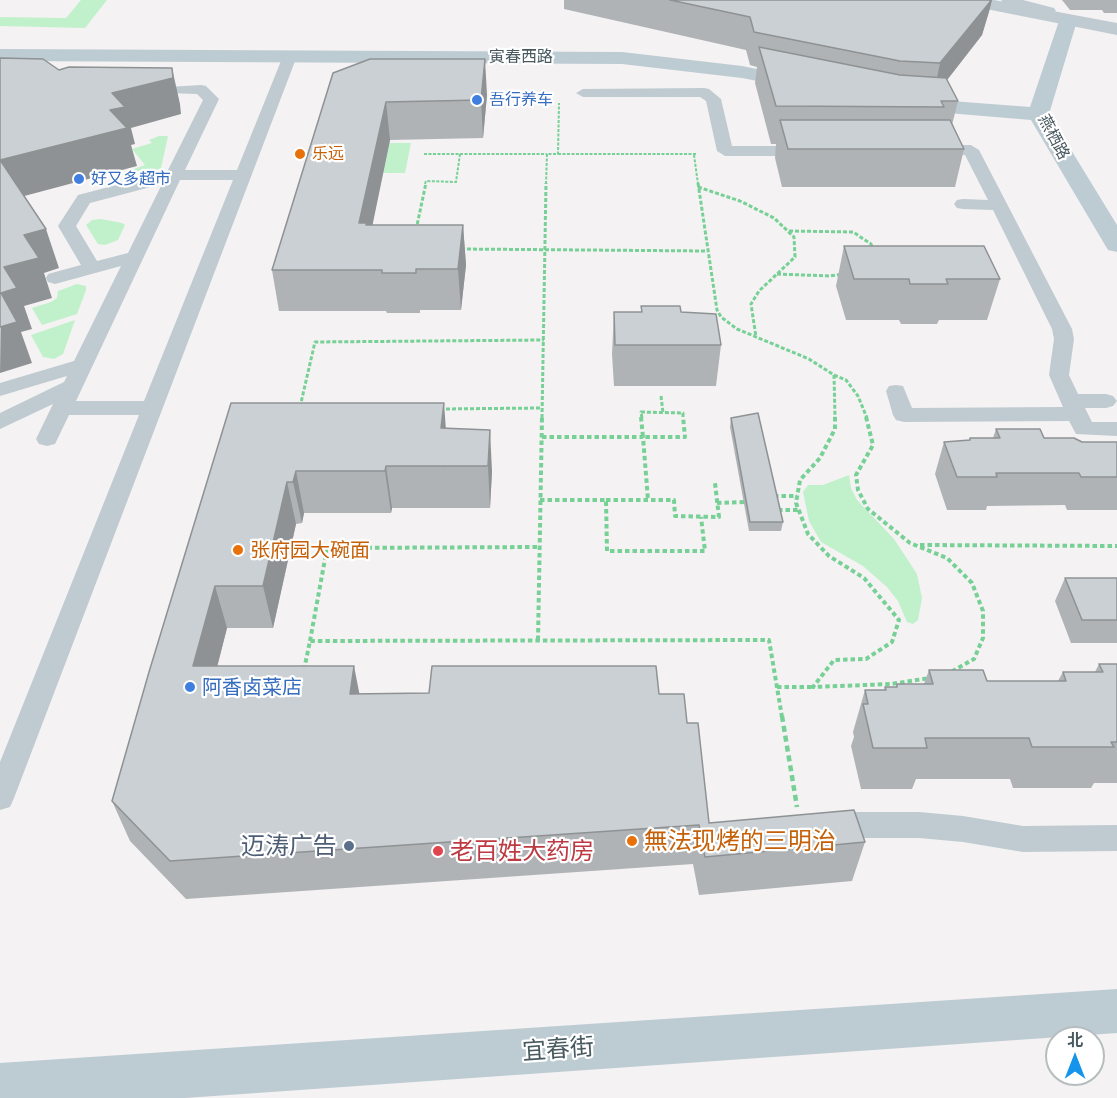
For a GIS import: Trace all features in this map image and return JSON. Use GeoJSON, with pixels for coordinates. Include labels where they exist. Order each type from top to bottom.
{"type":"FeatureCollection","features":[{"type":"Feature","properties":{"kind":"street"},"geometry":{"type":"LineString","coordinates":[[966,0],[1117,29]]}},
{"type":"Feature","properties":{"kind":"street","name":"燕栖路"},"geometry":{"type":"LineString","coordinates":[[1058,16],[1038,114],[1117,244]]}},
{"type":"Feature","properties":{"kind":"street","name":"寅春西路"},"geometry":{"type":"LineString","coordinates":[[0,54],[622,58],[742,72],[823,88]]}},
{"type":"Feature","properties":{"kind":"street"},"geometry":{"type":"LineString","coordinates":[[893,103],[1038,114]]}},
{"type":"Feature","properties":{"kind":"street","name":"宜春街"},"geometry":{"type":"LineString","coordinates":[[0,1087],[1117,1011]]}},
{"type":"Feature","properties":{"kind":"lane"},"geometry":{"type":"LineString","coordinates":[[1008,0],[1058,16]]}},
{"type":"Feature","properties":{"kind":"lane"},"geometry":{"type":"LineString","coordinates":[[0,798],[290,56]]}},
{"type":"Feature","properties":{"kind":"lane"},"geometry":{"type":"LineString","coordinates":[[47,439],[212,99],[201,89],[173,90]]}},
{"type":"Feature","properties":{"kind":"lane"},"geometry":{"type":"LineString","coordinates":[[583,93],[704,92],[713,99],[725,151],[831,151]]}},
{"type":"Feature","properties":{"kind":"lane"},"geometry":{"type":"LineString","coordinates":[[912,150],[971,150],[1062,328],[1064,339],[1059,375],[1077,415],[1106,451]]}},
{"type":"Feature","properties":{"kind":"lane"},"geometry":{"type":"LineString","coordinates":[[92,268],[67,226],[84,199],[176,175],[243,175]]}},
{"type":"Feature","properties":{"kind":"lane"},"geometry":{"type":"LineString","coordinates":[[963,204],[999,205]]}},
{"type":"Feature","properties":{"kind":"lane"},"geometry":{"type":"LineString","coordinates":[[55,278],[137,256]]}},
{"type":"Feature","properties":{"kind":"lane"},"geometry":{"type":"LineString","coordinates":[[0,390],[83,365]]}},
{"type":"Feature","properties":{"kind":"lane"},"geometry":{"type":"LineString","coordinates":[[0,422],[73,386]]}},
{"type":"Feature","properties":{"kind":"lane"},"geometry":{"type":"LineString","coordinates":[[896,391],[904,415],[1077,415],[1117,429]]}},
{"type":"Feature","properties":{"kind":"lane"},"geometry":{"type":"LineString","coordinates":[[1077,415],[1106,401]]}},
{"type":"Feature","properties":{"kind":"lane"},"geometry":{"type":"LineString","coordinates":[[62,408],[152,408]]}},
{"type":"Feature","properties":{"kind":"lane"},"geometry":{"type":"LineString","coordinates":[[800,825],[919,825],[963,829],[1023,839],[1117,838]]}},
{"type":"Feature","properties":{"kind":"path"},"geometry":{"type":"LineString","coordinates":[[558,154],[559,92]]}},
{"type":"Feature","properties":{"kind":"path"},"geometry":{"type":"LineString","coordinates":[[424,154],[705,154]]}},
{"type":"Feature","properties":{"kind":"path"},"geometry":{"type":"LineString","coordinates":[[415,237],[426,181],[456,182],[460,154]]}},
{"type":"Feature","properties":{"kind":"path"},"geometry":{"type":"LineString","coordinates":[[538,640],[547,154]]}},
{"type":"Feature","properties":{"kind":"path"},"geometry":{"type":"LineString","coordinates":[[694,154],[717,310],[721,317],[737,328],[809,359],[846,381],[858,396],[869,423],[873,445],[856,475],[858,490],[868,509],[916,545],[947,558],[972,583],[983,611],[983,638],[974,659],[943,676]]}},
{"type":"Feature","properties":{"kind":"path"},"geometry":{"type":"LineString","coordinates":[[698,187],[740,201],[774,218],[794,237],[795,257],[759,291],[751,304],[756,337]]}},
{"type":"Feature","properties":{"kind":"path"},"geometry":{"type":"LineString","coordinates":[[788,231],[853,232],[871,244],[874,252]]}},
{"type":"Feature","properties":{"kind":"path"},"geometry":{"type":"LineString","coordinates":[[457,249],[708,251]]}},
{"type":"Feature","properties":{"kind":"path"},"geometry":{"type":"LineString","coordinates":[[777,274],[830,276],[852,273]]}},
{"type":"Feature","properties":{"kind":"path"},"geometry":{"type":"LineString","coordinates":[[300,410],[315,342],[544,340]]}},
{"type":"Feature","properties":{"kind":"path"},"geometry":{"type":"LineString","coordinates":[[813,687],[834,660],[866,659],[892,642],[899,620],[864,578],[829,556],[808,534],[796,504],[800,480],[820,458],[836,429],[834,375]]}},
{"type":"Feature","properties":{"kind":"path"},"geometry":{"type":"LineString","coordinates":[[661,396],[663,412]]}},
{"type":"Feature","properties":{"kind":"path"},"geometry":{"type":"LineString","coordinates":[[438,409],[542,408]]}},
{"type":"Feature","properties":{"kind":"path"},"geometry":{"type":"LineString","coordinates":[[542,437],[643,437],[685,437],[683,412],[641,412],[643,437],[648,500]]}},
{"type":"Feature","properties":{"kind":"path"},"geometry":{"type":"LineString","coordinates":[[540,500],[674,500],[675,516],[719,517],[715,483]]}},
{"type":"Feature","properties":{"kind":"path"},"geometry":{"type":"LineString","coordinates":[[774,496],[797,496]]}},
{"type":"Feature","properties":{"kind":"path"},"geometry":{"type":"LineString","coordinates":[[606,500],[607,551],[705,551],[701,517]]}},
{"type":"Feature","properties":{"kind":"path"},"geometry":{"type":"LineString","coordinates":[[717,503],[744,502]]}},
{"type":"Feature","properties":{"kind":"path"},"geometry":{"type":"LineString","coordinates":[[777,510],[798,510]]}},
{"type":"Feature","properties":{"kind":"path"},"geometry":{"type":"LineString","coordinates":[[916,545],[1117,546]]}},
{"type":"Feature","properties":{"kind":"path"},"geometry":{"type":"LineString","coordinates":[[302,680],[327,548],[539,548]]}},
{"type":"Feature","properties":{"kind":"path"},"geometry":{"type":"LineString","coordinates":[[310,641],[769,640],[800,825]]}},
{"type":"Feature","properties":{"kind":"path"},"geometry":{"type":"LineString","coordinates":[[777,687],[891,684],[933,677]]}},
{"type":"Feature","properties":{"kind":"green space"},"geometry":{"type":"Polygon","coordinates":[[[81,0],[107,0],[85,28],[0,26],[0,17],[66,18],[81,0]]]}},
{"type":"Feature","properties":{"kind":"green space"},"geometry":{"type":"Polygon","coordinates":[[[159,136],[168,136],[161,168],[139,175],[134,169],[145,165],[132,149],[152,143],[149,140],[159,136]]]}},
{"type":"Feature","properties":{"kind":"green space"},"geometry":{"type":"Polygon","coordinates":[[[357,143],[411,143],[405,173],[350,173],[357,143]]]}},
{"type":"Feature","properties":{"kind":"green space"},"geometry":{"type":"Polygon","coordinates":[[[101,219],[125,225],[118,240],[105,245],[98,244],[86,225],[92,220],[101,219]]]}},
{"type":"Feature","properties":{"kind":"green space"},"geometry":{"type":"Polygon","coordinates":[[[77,284],[86,286],[86,290],[77,314],[42,325],[32,308],[51,302],[57,298],[58,291],[77,284]]]}},
{"type":"Feature","properties":{"kind":"green space"},"geometry":{"type":"Polygon","coordinates":[[[75,320],[63,354],[54,359],[43,357],[31,335],[75,320]]]}},
{"type":"Feature","properties":{"kind":"green space"},"geometry":{"type":"Polygon","coordinates":[[[849,475],[851,488],[857,500],[894,539],[917,574],[922,598],[918,620],[913,624],[907,622],[898,601],[887,587],[863,566],[821,542],[809,521],[803,492],[808,485],[823,485],[849,475]]]}},
{"type":"Feature","properties":{"kind":"building"},"geometry":{"type":"Polygon","coordinates":[[[670,0],[990,0],[990,2],[940,63],[900,61],[754,32],[750,17],[670,0]]]}},
{"type":"Feature","properties":{"kind":"building"},"geometry":{"type":"Polygon","coordinates":[[[759,47],[900,75],[946,78],[958,101],[941,101],[944,107],[776,106],[759,47]]]}},
{"type":"Feature","properties":{"kind":"building"},"geometry":{"type":"Polygon","coordinates":[[[0,58],[43,59],[59,70],[69,67],[172,68],[173,78],[112,93],[125,107],[110,110],[127,128],[0,160],[0,58]]]}},
{"type":"Feature","properties":{"kind":"building"},"geometry":{"type":"Polygon","coordinates":[[[370,59],[485,59],[481,100],[386,102],[359,223],[367,223],[366,225],[463,225],[458,269],[416,269],[416,273],[382,273],[382,270],[272,270],[333,73],[370,59]]]}},
{"type":"Feature","properties":{"kind":"building"},"geometry":{"type":"Polygon","coordinates":[[[780,120],[950,120],[964,149],[788,149],[780,120]]]}},
{"type":"Feature","properties":{"kind":"building"},"geometry":{"type":"Polygon","coordinates":[[[0,160],[46,229],[24,235],[39,258],[4,267],[17,288],[1,293],[17,322],[0,327],[0,160]]]}},
{"type":"Feature","properties":{"kind":"building"},"geometry":{"type":"Polygon","coordinates":[[[844,246],[984,246],[1000,279],[946,279],[948,284],[910,284],[909,279],[854,279],[844,246]]]}},
{"type":"Feature","properties":{"kind":"building"},"geometry":{"type":"Polygon","coordinates":[[[641,306],[680,306],[681,312],[716,314],[721,345],[615,345],[614,312],[642,312],[641,306]]]}},
{"type":"Feature","properties":{"kind":"building"},"geometry":{"type":"Polygon","coordinates":[[[231,403],[444,403],[441,428],[490,430],[488,466],[386,466],[385,471],[296,471],[293,482],[287,482],[263,586],[215,586],[193,666],[354,666],[350,694],[429,693],[432,666],[656,666],[659,694],[684,694],[687,723],[698,723],[709,823],[854,810],[865,842],[705,857],[699,825],[170,861],[112,801],[231,403]]]}},
{"type":"Feature","properties":{"kind":"building"},"geometry":{"type":"Polygon","coordinates":[[[758,413],[783,522],[750,522],[731,418],[758,413]]]}},
{"type":"Feature","properties":{"kind":"building"},"geometry":{"type":"Polygon","coordinates":[[[996,429],[1040,429],[1044,438],[1074,438],[1082,442],[1117,442],[1117,477],[1081,477],[1079,473],[996,473],[997,477],[957,477],[944,442],[970,440],[970,438],[1000,438],[996,429]]]}},
{"type":"Feature","properties":{"kind":"building"},"geometry":{"type":"Polygon","coordinates":[[[1065,578],[1117,578],[1117,620],[1082,620],[1065,578]]]}},
{"type":"Feature","properties":{"kind":"building"},"geometry":{"type":"Polygon","coordinates":[[[1099,664],[1117,664],[1117,742],[1111,742],[1114,747],[1032,747],[1029,738],[925,738],[927,748],[873,748],[863,704],[868,704],[865,690],[886,690],[885,687],[897,687],[897,684],[933,684],[929,670],[983,670],[987,681],[1066,681],[1063,672],[1103,672],[1099,664]]]}},
{"type":"Feature","properties":{"kind":"place","name":"吾行养车"},"geometry":{"type":"Point","coordinates":[477,100]}},
{"type":"Feature","properties":{"kind":"place","name":"乐远"},"geometry":{"type":"Point","coordinates":[300,154]}},
{"type":"Feature","properties":{"kind":"place","name":"好又多超市"},"geometry":{"type":"Point","coordinates":[79,179]}},
{"type":"Feature","properties":{"kind":"place","name":"张府园大碗面"},"geometry":{"type":"Point","coordinates":[238,550]}},
{"type":"Feature","properties":{"kind":"place","name":"阿香卤菜店"},"geometry":{"type":"Point","coordinates":[190,687]}},
{"type":"Feature","properties":{"kind":"place","name":"無法现烤的三明治"},"geometry":{"type":"Point","coordinates":[632,841]}},
{"type":"Feature","properties":{"kind":"place","name":"迈涛广告"},"geometry":{"type":"Point","coordinates":[349,846]}},
{"type":"Feature","properties":{"kind":"place","name":"老百姓大药房"},"geometry":{"type":"Point","coordinates":[438,851]}}]}
